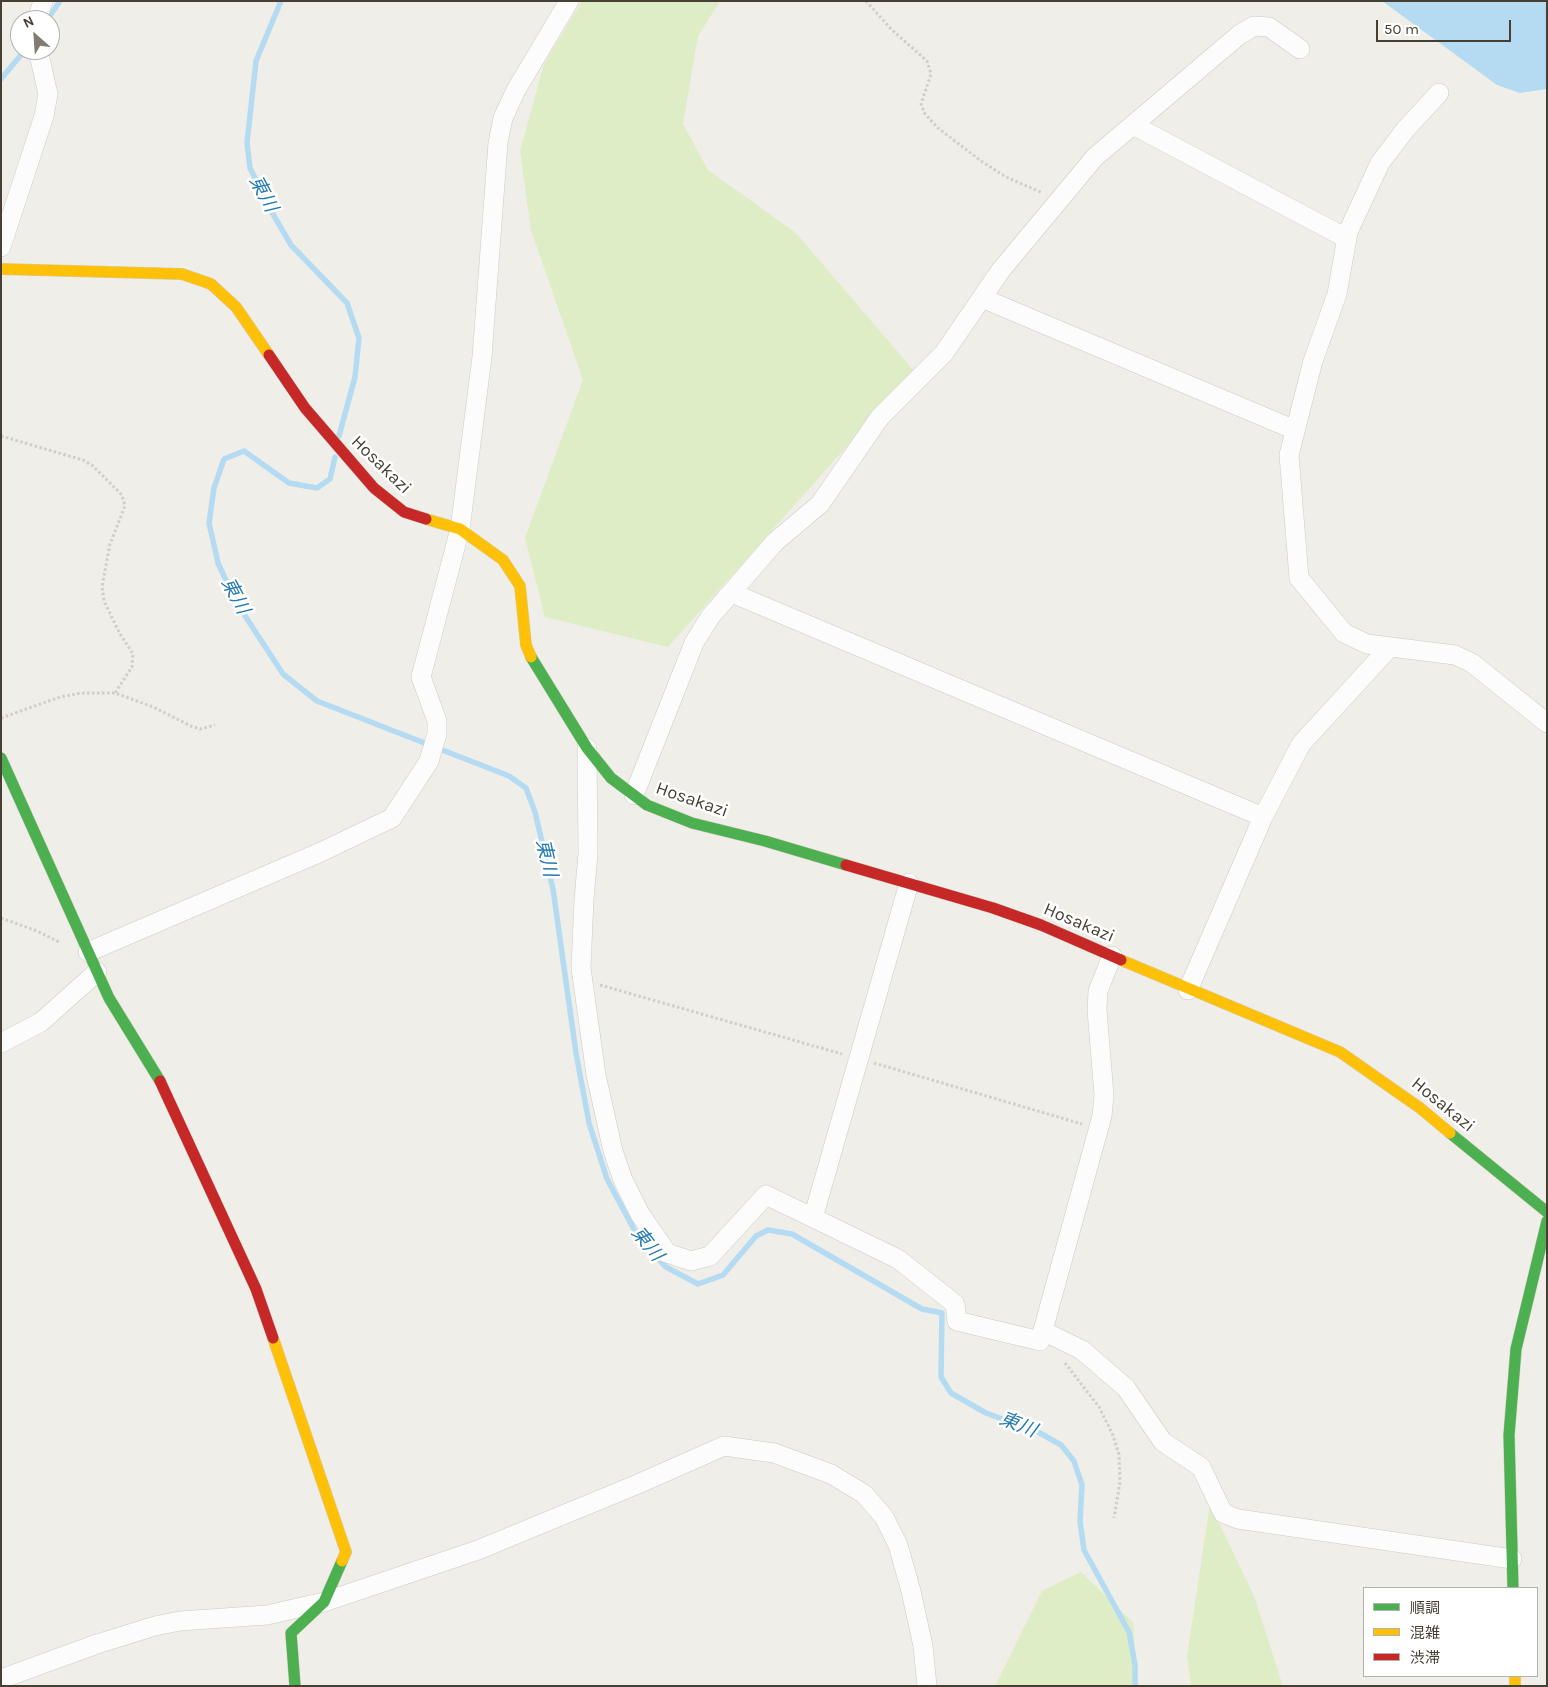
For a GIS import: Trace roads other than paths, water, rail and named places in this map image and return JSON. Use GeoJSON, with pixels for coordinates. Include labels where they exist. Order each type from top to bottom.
{"type":"FeatureCollection","features":[{"type":"Feature","properties":{"kind":"main road","name":"Hosakazi"},"geometry":{"type":"LineString","coordinates":[[1,269],[182,274],[211,284],[236,307],[290,386],[328,436],[374,488],[404,512],[460,529],[503,560],[520,586],[526,645],[536,668],[587,748],[611,778],[647,805],[692,823],[765,841],[1041,925],[1188,990],[1340,1052],[1420,1108],[1547,1212]]}},
{"type":"Feature","properties":{"kind":"main road"},"geometry":{"type":"LineString","coordinates":[[1,758],[108,998],[156,1070],[256,1289],[346,1552],[324,1602],[291,1633],[295,1686]]}},
{"type":"Feature","properties":{"kind":"main road"},"geometry":{"type":"LineString","coordinates":[[1513,1587],[1510,1434],[1516,1349],[1547,1221]]}},
{"type":"Feature","properties":{"kind":"street"},"geometry":{"type":"LineString","coordinates":[[86,948],[320,852],[392,818],[429,761],[437,734],[437,720],[421,677],[460,529],[482,357],[498,143],[503,118],[516,90],[569,1]]}},
{"type":"Feature","properties":{"kind":"street"},"geometry":{"type":"LineString","coordinates":[[634,795],[694,643],[710,617],[775,542],[820,504],[880,417],[944,353],[1001,270],[1096,157],[1239,34],[1254,26],[1269,27],[1300,50]]}},
{"type":"Feature","properties":{"kind":"street"},"geometry":{"type":"LineString","coordinates":[[1,246],[44,116],[48,94],[40,60]]}},
{"type":"Feature","properties":{"kind":"street"},"geometry":{"type":"LineString","coordinates":[[1439,92],[1405,130],[1380,163],[1346,238],[1337,294],[1313,361],[1289,455],[1299,578],[1344,633],[1368,644],[1455,655],[1472,663],[1547,723]]}},
{"type":"Feature","properties":{"kind":"street"},"geometry":{"type":"LineString","coordinates":[[1133,125],[1346,238]]}},
{"type":"Feature","properties":{"kind":"street"},"geometry":{"type":"LineString","coordinates":[[982,298],[1295,430]]}},
{"type":"Feature","properties":{"kind":"street"},"geometry":{"type":"LineString","coordinates":[[732,593],[1263,817]]}},
{"type":"Feature","properties":{"kind":"street"},"geometry":{"type":"LineString","coordinates":[[1188,990],[1263,817],[1301,744],[1390,647]]}},
{"type":"Feature","properties":{"kind":"street"},"geometry":{"type":"LineString","coordinates":[[587,748],[588,854],[581,968],[596,1075],[613,1151],[623,1180],[640,1214],[667,1254],[691,1261],[710,1256],[766,1195],[898,1259],[955,1304],[957,1321],[1040,1341],[1102,1116],[1104,1095],[1097,1010],[1098,990],[1112,956]]}},
{"type":"Feature","properties":{"kind":"street"},"geometry":{"type":"LineString","coordinates":[[813,1218],[909,884]]}},
{"type":"Feature","properties":{"kind":"street"},"geometry":{"type":"LineString","coordinates":[[1,1043],[42,1022],[97,972]]}},
{"type":"Feature","properties":{"kind":"street"},"geometry":{"type":"LineString","coordinates":[[1043,1331],[1082,1350],[1126,1388],[1162,1442],[1201,1467],[1223,1513],[1238,1519],[1512,1559]]}},
{"type":"Feature","properties":{"kind":"street"},"geometry":{"type":"LineString","coordinates":[[1,1679],[97,1644],[155,1626],[180,1621],[267,1615],[324,1602],[478,1550],[638,1484],[724,1446],[774,1453],[830,1474],[864,1494],[884,1517],[898,1545],[911,1590],[923,1646],[927,1686]]}},
{"type":"Feature","properties":{"kind":"water"},"geometry":{"type":"Polygon","coordinates":[[[1382,1],[1547,1],[1547,89],[1520,93],[1497,85],[1382,1]]]}},
{"type":"Feature","properties":{"kind":"waterway"},"geometry":{"type":"LineString","coordinates":[[54,10],[60,1]]}},
{"type":"Feature","properties":{"kind":"waterway","name":"東川"},"geometry":{"type":"LineString","coordinates":[[281,1],[256,61],[247,143],[250,168],[270,209],[291,245],[347,303],[359,338],[355,377],[339,436]]}},
{"type":"Feature","properties":{"kind":"waterway"},"geometry":{"type":"LineString","coordinates":[[1,79],[17,60]]}},
{"type":"Feature","properties":{"kind":"waterway","name":"東川"},"geometry":{"type":"LineString","coordinates":[[335,457],[330,479],[317,488],[289,483],[244,451],[224,459],[214,488],[209,523],[218,563],[236,602],[283,674],[317,701],[509,776],[526,788],[535,812],[553,889],[576,1053],[589,1123],[607,1179],[638,1237],[666,1267],[698,1284],[723,1275],[756,1236],[768,1230],[792,1234],[922,1309],[942,1313],[941,1377],[951,1393],[986,1413],[1040,1433],[1061,1445],[1074,1461],[1082,1485],[1080,1521],[1084,1550],[1129,1632],[1135,1665],[1135,1686]]}}]}
